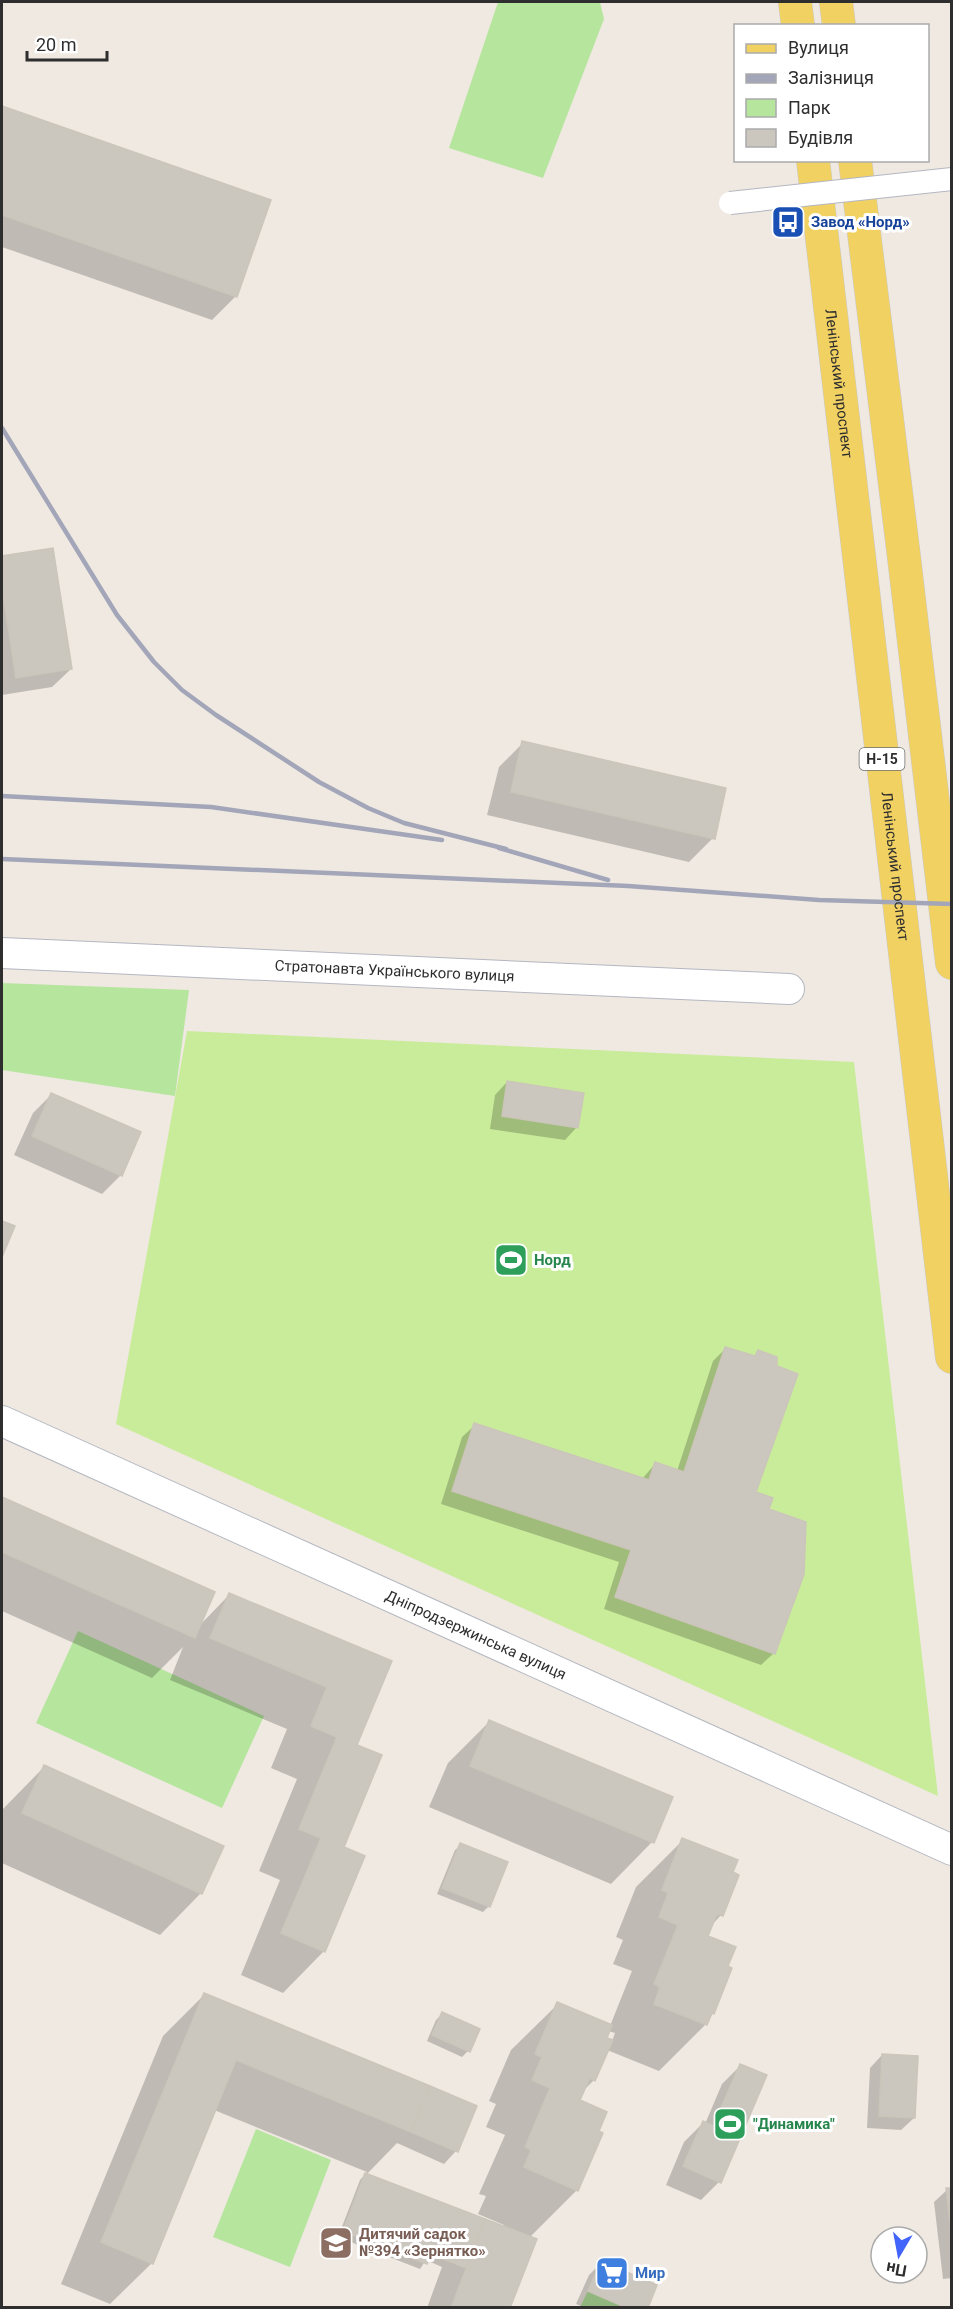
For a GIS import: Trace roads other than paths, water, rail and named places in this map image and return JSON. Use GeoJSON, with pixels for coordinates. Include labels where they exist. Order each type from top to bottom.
{"type":"FeatureCollection","features":[{"type":"Feature","properties":{"kind":"main road"},"geometry":{"type":"LineString","coordinates":[[795,2],[798,24]]}},
{"type":"Feature","properties":{"kind":"main road"},"geometry":{"type":"LineString","coordinates":[[836,2],[839,24]]}},
{"type":"Feature","properties":{"kind":"main road","name":"Ленінський проспект"},"geometry":{"type":"LineString","coordinates":[[813,162],[951,1357]]}},
{"type":"Feature","properties":{"kind":"main road","name":"Н-15"},"geometry":{"type":"LineString","coordinates":[[855,162],[951,963]]}},
{"type":"Feature","properties":{"kind":"street"},"geometry":{"type":"LineString","coordinates":[[730,203],[951,179]]}},
{"type":"Feature","properties":{"kind":"street","name":"Стратонавта Українського вулиця"},"geometry":{"type":"LineString","coordinates":[[2,953],[789,990]]}},
{"type":"Feature","properties":{"kind":"street","name":"Дніпродзержинська вулиця"},"geometry":{"type":"LineString","coordinates":[[2,1421],[951,1850]]}},
{"type":"Feature","properties":{"kind":"railway"},"geometry":{"type":"LineString","coordinates":[[2,428],[117,615],[154,662],[182,690],[319,782],[368,808],[404,823],[506,849]]}},
{"type":"Feature","properties":{"kind":"railway"},"geometry":{"type":"LineString","coordinates":[[2,796],[211,807],[442,840]]}},
{"type":"Feature","properties":{"kind":"railway"},"geometry":{"type":"LineString","coordinates":[[499,848],[608,880]]}},
{"type":"Feature","properties":{"kind":"railway"},"geometry":{"type":"LineString","coordinates":[[2,859],[628,886],[819,900],[952,904]]}},
{"type":"Feature","properties":{"kind":"place","name":"Завод «Норд»"},"geometry":{"type":"Point","coordinates":[788,222]}},
{"type":"Feature","properties":{"kind":"place","name":"Норд"},"geometry":{"type":"Point","coordinates":[511,1260]}},
{"type":"Feature","properties":{"kind":"place","name":"\"Динамика\""},"geometry":{"type":"Point","coordinates":[730,2124]}},
{"type":"Feature","properties":{"kind":"place","name":"Дитячий садок №394 «Зернятко»"},"geometry":{"type":"Point","coordinates":[336,2243]}},
{"type":"Feature","properties":{"kind":"place","name":"Мир"},"geometry":{"type":"Point","coordinates":[612,2273]}}]}
